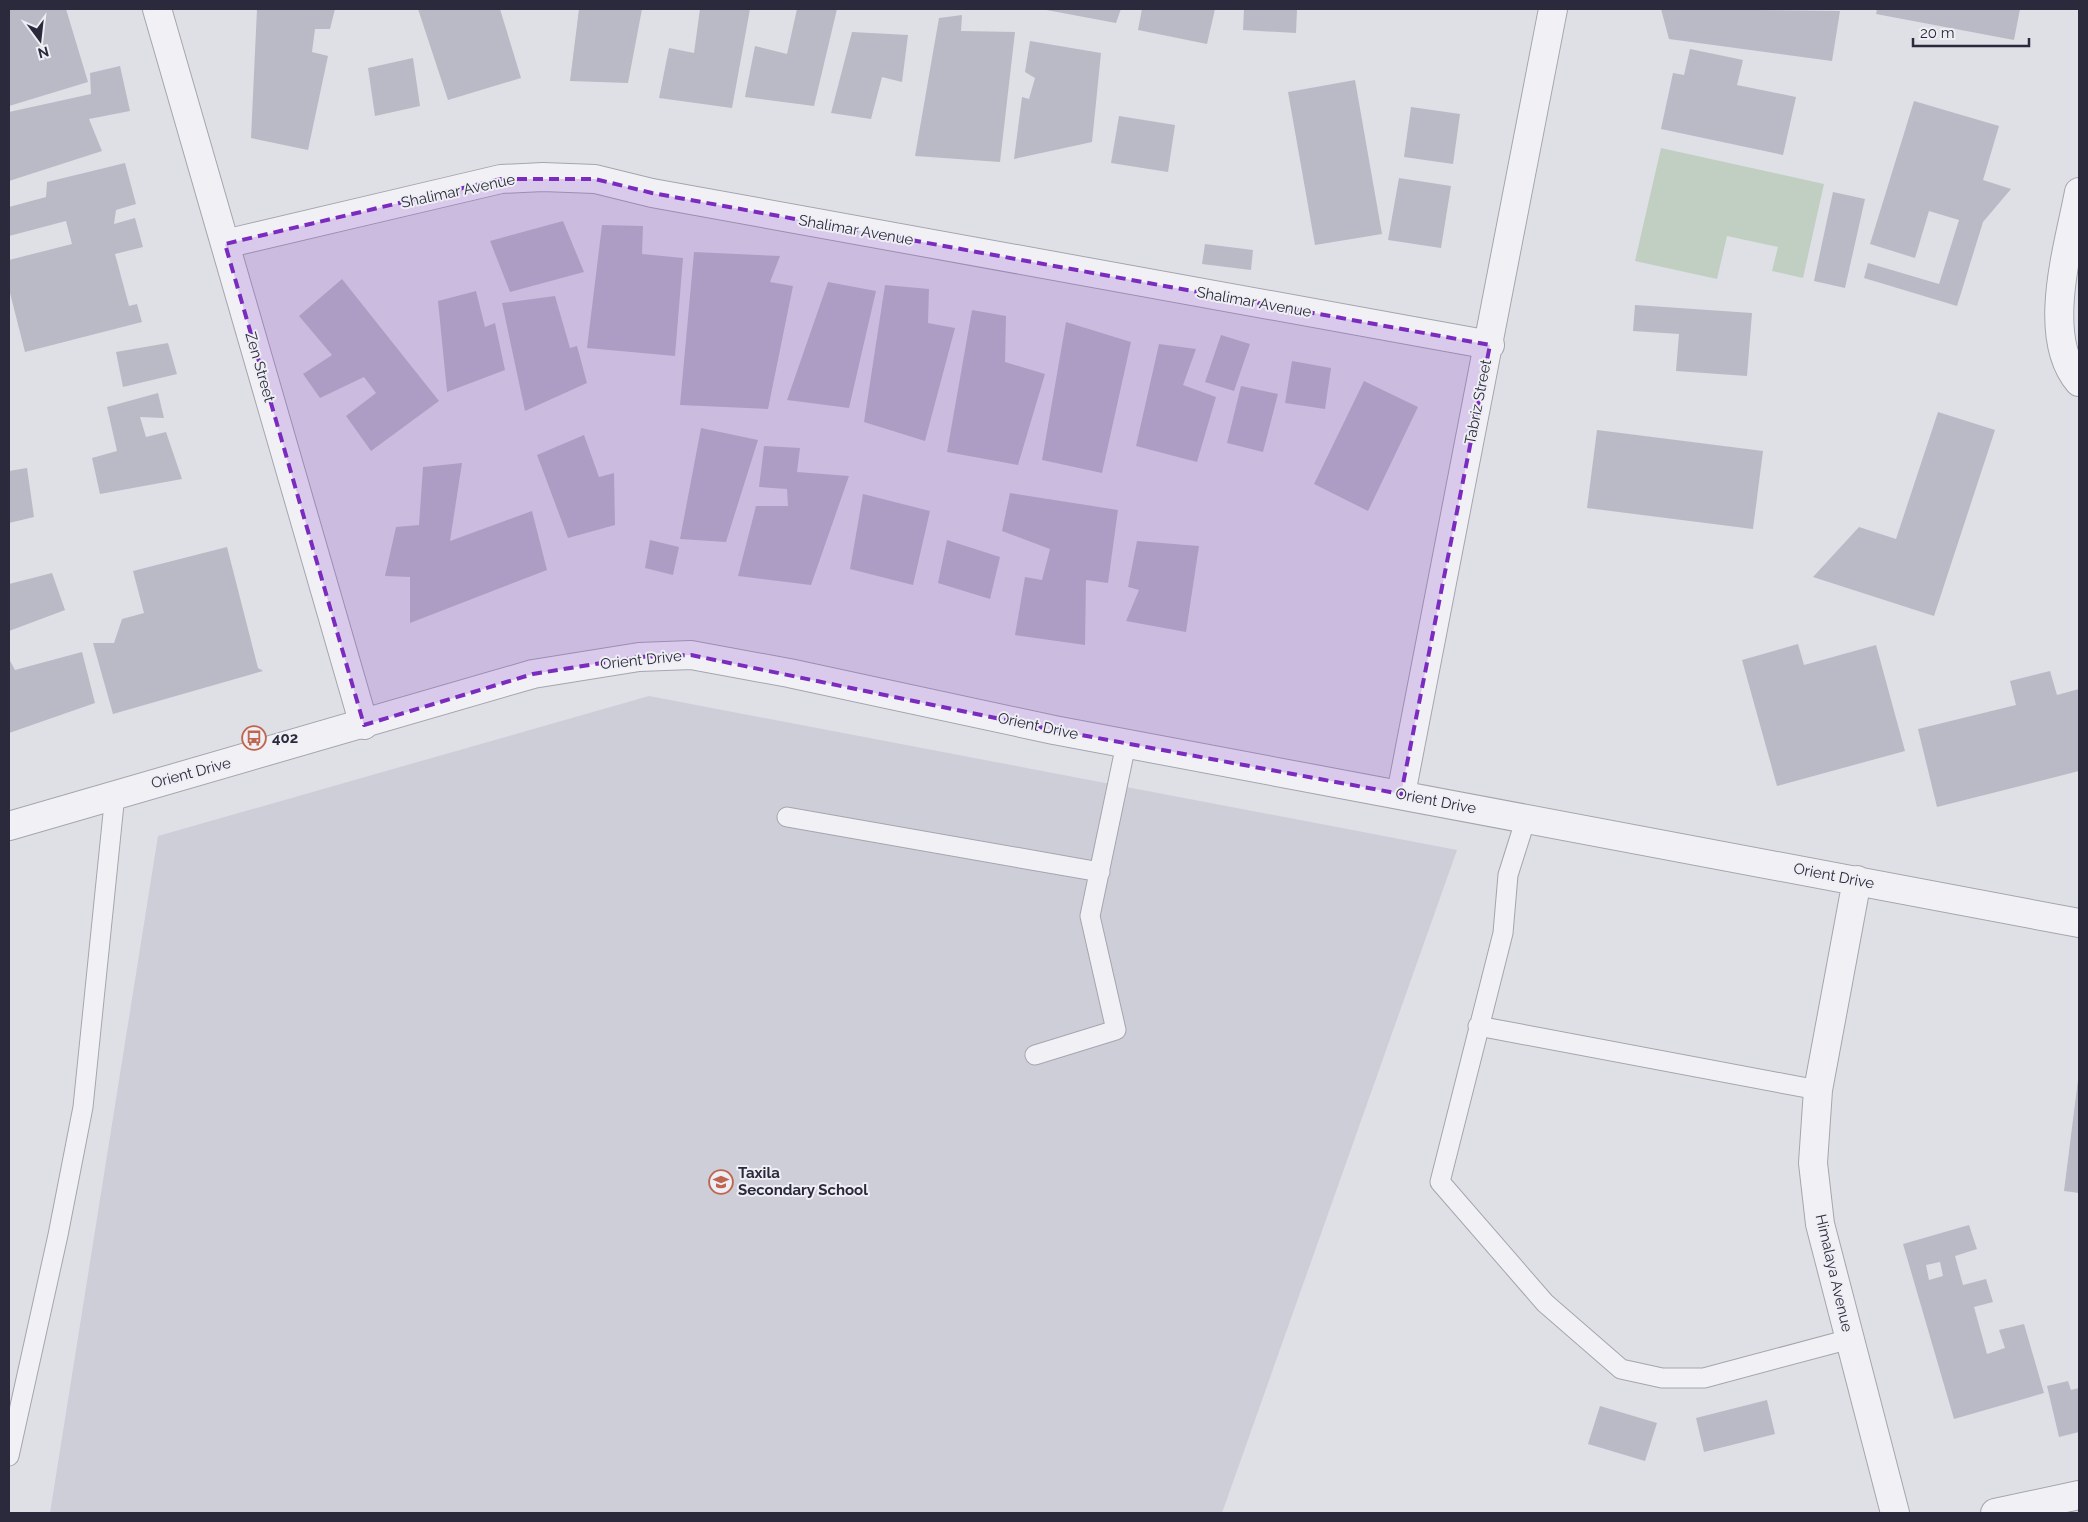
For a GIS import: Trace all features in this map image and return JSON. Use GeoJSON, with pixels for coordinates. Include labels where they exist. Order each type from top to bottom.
{"type":"FeatureCollection","features":[{"type":"Feature","properties":{"kind":"street","name":"Zen Street"},"geometry":{"type":"LineString","coordinates":[[157,9],[364,725]]}},
{"type":"Feature","properties":{"kind":"street","name":"Tabriz Street"},"geometry":{"type":"LineString","coordinates":[[1401,794],[1490,345],[1553,9]]}},
{"type":"Feature","properties":{"kind":"street","name":"Shalimar Avenue"},"geometry":{"type":"LineString","coordinates":[[225,244],[501,179],[544,177],[595,179],[652,193],[1490,345]]}},
{"type":"Feature","properties":{"kind":"street"},"geometry":{"type":"LineString","coordinates":[[2079,192],[2060,287],[2061,336],[2066,362],[2079,382]]}},
{"type":"Feature","properties":{"kind":"street","name":"Orient Drive"},"geometry":{"type":"LineString","coordinates":[[9,826],[115,794],[364,725],[533,674],[639,657],[691,655],[790,673],[1126,744],[1857,880],[2079,924]]}},
{"type":"Feature","properties":{"kind":"street","name":"Himalaya Avenue"},"geometry":{"type":"LineString","coordinates":[[1857,880],[1818,1090],[1813,1163],[1820,1224],[1895,1513]]}},
{"type":"Feature","properties":{"kind":"street"},"geometry":{"type":"LineString","coordinates":[[1995,1513],[2079,1495]]}},
{"type":"Feature","properties":{"kind":"lane"},"geometry":{"type":"LineString","coordinates":[[1035,1055],[1116,1030],[1090,916],[1126,744]]}},
{"type":"Feature","properties":{"kind":"lane"},"geometry":{"type":"LineString","coordinates":[[9,1456],[58,1235],[83,1107],[115,794]]}},
{"type":"Feature","properties":{"kind":"lane"},"geometry":{"type":"LineString","coordinates":[[787,817],[1100,872]]}},
{"type":"Feature","properties":{"kind":"lane"},"geometry":{"type":"LineString","coordinates":[[1526,818],[1508,875],[1503,933],[1440,1182],[1545,1303],[1621,1369],[1662,1378],[1704,1378],[1850,1339]]}},
{"type":"Feature","properties":{"kind":"lane"},"geometry":{"type":"LineString","coordinates":[[1478,1026],[1818,1090]]}},
{"type":"Feature","properties":{"kind":"highlighted area"},"geometry":{"type":"Polygon","coordinates":[[[501,179],[595,179],[652,193],[1490,345],[1401,794],[1054,730],[691,655],[639,657],[533,674],[364,725],[225,244],[501,179]]]}},
{"type":"Feature","properties":{"kind":"shaded area","name":"Taxila Secondary School"},"geometry":{"type":"Polygon","coordinates":[[[649,696],[1457,850],[1222,1513],[50,1513],[158,836],[649,696]]]}},
{"type":"Feature","properties":{"kind":"green space"},"geometry":{"type":"Polygon","coordinates":[[[1661,148],[1824,184],[1803,278],[1772,271],[1778,247],[1727,236],[1717,279],[1635,261],[1661,148]]]}},
{"type":"Feature","properties":{"kind":"building"},"geometry":{"type":"Polygon","coordinates":[[[9,9],[66,9],[88,82],[9,106],[9,9]]]}},
{"type":"Feature","properties":{"kind":"building"},"geometry":{"type":"Polygon","coordinates":[[[257,9],[335,9],[330,29],[315,29],[312,52],[328,56],[308,150],[251,138],[257,9]]]}},
{"type":"Feature","properties":{"kind":"building"},"geometry":{"type":"Polygon","coordinates":[[[418,9],[500,9],[521,78],[448,100],[418,9]]]}},
{"type":"Feature","properties":{"kind":"building"},"geometry":{"type":"Polygon","coordinates":[[[579,9],[642,9],[628,83],[570,81],[579,9]]]}},
{"type":"Feature","properties":{"kind":"building"},"geometry":{"type":"Polygon","coordinates":[[[700,9],[750,9],[732,108],[659,98],[669,48],[694,53],[700,9]]]}},
{"type":"Feature","properties":{"kind":"building"},"geometry":{"type":"Polygon","coordinates":[[[797,9],[837,9],[814,106],[745,97],[755,46],[787,54],[797,9]]]}},
{"type":"Feature","properties":{"kind":"building"},"geometry":{"type":"Polygon","coordinates":[[[1041,9],[1121,9],[1116,23],[1041,9]]]}},
{"type":"Feature","properties":{"kind":"building"},"geometry":{"type":"Polygon","coordinates":[[[1142,9],[1215,9],[1207,44],[1138,30],[1142,9]]]}},
{"type":"Feature","properties":{"kind":"building"},"geometry":{"type":"Polygon","coordinates":[[[1244,9],[1297,9],[1296,33],[1243,30],[1244,9]]]}},
{"type":"Feature","properties":{"kind":"building"},"geometry":{"type":"Polygon","coordinates":[[[1661,9],[1840,11],[1832,61],[1669,39],[1661,9]]]}},
{"type":"Feature","properties":{"kind":"building"},"geometry":{"type":"Polygon","coordinates":[[[1877,9],[2020,9],[2014,40],[1876,14],[1877,9]]]}},
{"type":"Feature","properties":{"kind":"building"},"geometry":{"type":"Polygon","coordinates":[[[962,15],[961,31],[1015,32],[1000,162],[915,156],[939,18],[962,15]]]}},
{"type":"Feature","properties":{"kind":"building"},"geometry":{"type":"Polygon","coordinates":[[[852,32],[908,35],[902,82],[882,77],[871,119],[831,113],[852,32]]]}},
{"type":"Feature","properties":{"kind":"building"},"geometry":{"type":"Polygon","coordinates":[[[1030,41],[1101,53],[1092,142],[1014,159],[1022,97],[1029,99],[1035,78],[1025,72],[1030,41]]]}},
{"type":"Feature","properties":{"kind":"building"},"geometry":{"type":"Polygon","coordinates":[[[1690,49],[1743,60],[1737,85],[1796,97],[1783,155],[1661,129],[1673,73],[1684,75],[1690,49]]]}},
{"type":"Feature","properties":{"kind":"building"},"geometry":{"type":"Polygon","coordinates":[[[413,58],[420,106],[375,116],[368,68],[413,58]]]}},
{"type":"Feature","properties":{"kind":"building"},"geometry":{"type":"Polygon","coordinates":[[[120,66],[130,111],[89,119],[102,151],[9,181],[9,112],[91,94],[90,73],[120,66]]]}},
{"type":"Feature","properties":{"kind":"building"},"geometry":{"type":"Polygon","coordinates":[[[1355,80],[1382,234],[1315,245],[1288,92],[1355,80]]]}},
{"type":"Feature","properties":{"kind":"building"},"geometry":{"type":"Polygon","coordinates":[[[1914,101],[1999,126],[1983,180],[2011,189],[1983,222],[1957,306],[1864,278],[1868,263],[1939,284],[1959,220],[1929,211],[1915,258],[1870,244],[1914,101]]]}},
{"type":"Feature","properties":{"kind":"building"},"geometry":{"type":"Polygon","coordinates":[[[1411,107],[1460,114],[1453,164],[1404,157],[1411,107]]]}},
{"type":"Feature","properties":{"kind":"building"},"geometry":{"type":"Polygon","coordinates":[[[1119,116],[1175,125],[1168,172],[1111,163],[1119,116]]]}},
{"type":"Feature","properties":{"kind":"building"},"geometry":{"type":"Polygon","coordinates":[[[125,163],[136,204],[116,210],[114,224],[135,218],[143,247],[115,254],[129,306],[137,304],[142,322],[25,352],[9,289],[9,260],[72,244],[66,221],[9,236],[9,207],[46,197],[47,182],[125,163]]]}},
{"type":"Feature","properties":{"kind":"building"},"geometry":{"type":"Polygon","coordinates":[[[1399,178],[1451,186],[1441,248],[1388,240],[1399,178]]]}},
{"type":"Feature","properties":{"kind":"building"},"geometry":{"type":"Polygon","coordinates":[[[1833,192],[1865,199],[1845,288],[1814,281],[1833,192]]]}},
{"type":"Feature","properties":{"kind":"building"},"geometry":{"type":"Polygon","coordinates":[[[563,221],[584,272],[510,292],[490,241],[563,221]]]}},
{"type":"Feature","properties":{"kind":"building"},"geometry":{"type":"Polygon","coordinates":[[[602,225],[643,226],[642,254],[683,258],[675,356],[587,348],[602,225]]]}},
{"type":"Feature","properties":{"kind":"building"},"geometry":{"type":"Polygon","coordinates":[[[1205,244],[1253,250],[1251,270],[1202,264],[1205,244]]]}},
{"type":"Feature","properties":{"kind":"building"},"geometry":{"type":"Polygon","coordinates":[[[694,252],[780,256],[770,282],[793,286],[768,409],[680,405],[694,252]]]}},
{"type":"Feature","properties":{"kind":"building"},"geometry":{"type":"Polygon","coordinates":[[[342,279],[439,401],[371,451],[346,416],[376,393],[364,377],[320,398],[303,374],[332,355],[299,316],[342,279]]]}},
{"type":"Feature","properties":{"kind":"building"},"geometry":{"type":"Polygon","coordinates":[[[828,282],[876,291],[849,408],[787,400],[828,282]]]}},
{"type":"Feature","properties":{"kind":"building"},"geometry":{"type":"Polygon","coordinates":[[[885,285],[929,289],[928,323],[955,328],[925,441],[864,422],[885,285]]]}},
{"type":"Feature","properties":{"kind":"building"},"geometry":{"type":"Polygon","coordinates":[[[476,291],[485,327],[495,323],[505,370],[447,392],[438,301],[476,291]]]}},
{"type":"Feature","properties":{"kind":"building"},"geometry":{"type":"Polygon","coordinates":[[[555,296],[570,348],[577,346],[587,383],[525,411],[502,303],[555,296]]]}},
{"type":"Feature","properties":{"kind":"building"},"geometry":{"type":"Polygon","coordinates":[[[1635,305],[1752,313],[1747,376],[1676,371],[1679,334],[1633,331],[1635,305]]]}},
{"type":"Feature","properties":{"kind":"building"},"geometry":{"type":"Polygon","coordinates":[[[972,310],[1006,316],[1005,362],[1045,374],[1018,465],[947,452],[972,310]]]}},
{"type":"Feature","properties":{"kind":"building"},"geometry":{"type":"Polygon","coordinates":[[[1066,322],[1131,342],[1102,473],[1042,460],[1066,322]]]}},
{"type":"Feature","properties":{"kind":"building"},"geometry":{"type":"Polygon","coordinates":[[[1221,335],[1250,344],[1234,391],[1205,382],[1221,335]]]}},
{"type":"Feature","properties":{"kind":"building"},"geometry":{"type":"Polygon","coordinates":[[[168,343],[177,374],[123,387],[116,352],[168,343]]]}},
{"type":"Feature","properties":{"kind":"building"},"geometry":{"type":"Polygon","coordinates":[[[1159,344],[1196,349],[1183,385],[1216,397],[1197,462],[1136,446],[1159,344]]]}},
{"type":"Feature","properties":{"kind":"building"},"geometry":{"type":"Polygon","coordinates":[[[1292,361],[1331,368],[1325,409],[1285,403],[1292,361]]]}},
{"type":"Feature","properties":{"kind":"building"},"geometry":{"type":"Polygon","coordinates":[[[1364,381],[1418,407],[1368,511],[1314,484],[1364,381]]]}},
{"type":"Feature","properties":{"kind":"building"},"geometry":{"type":"Polygon","coordinates":[[[1241,386],[1278,394],[1263,452],[1227,443],[1241,386]]]}},
{"type":"Feature","properties":{"kind":"building"},"geometry":{"type":"Polygon","coordinates":[[[158,393],[164,418],[140,417],[146,437],[166,432],[182,479],[100,494],[92,458],[117,451],[107,407],[158,393]]]}},
{"type":"Feature","properties":{"kind":"building"},"geometry":{"type":"Polygon","coordinates":[[[1938,412],[1995,430],[1934,616],[1813,577],[1859,527],[1896,539],[1938,412]]]}},
{"type":"Feature","properties":{"kind":"building"},"geometry":{"type":"Polygon","coordinates":[[[701,428],[758,440],[726,542],[680,539],[701,428]]]}},
{"type":"Feature","properties":{"kind":"building"},"geometry":{"type":"Polygon","coordinates":[[[1597,430],[1763,451],[1753,529],[1587,508],[1597,430]]]}},
{"type":"Feature","properties":{"kind":"building"},"geometry":{"type":"Polygon","coordinates":[[[584,435],[599,477],[614,473],[615,525],[568,538],[537,455],[584,435]]]}},
{"type":"Feature","properties":{"kind":"building"},"geometry":{"type":"Polygon","coordinates":[[[764,446],[800,448],[797,472],[849,476],[811,585],[738,576],[756,506],[788,506],[787,489],[759,487],[764,446]]]}},
{"type":"Feature","properties":{"kind":"building"},"geometry":{"type":"Polygon","coordinates":[[[462,463],[450,541],[532,511],[547,570],[410,623],[410,577],[385,576],[396,527],[419,525],[423,467],[462,463]]]}},
{"type":"Feature","properties":{"kind":"building"},"geometry":{"type":"Polygon","coordinates":[[[27,468],[34,517],[9,523],[9,471],[27,468]]]}},
{"type":"Feature","properties":{"kind":"building"},"geometry":{"type":"Polygon","coordinates":[[[1010,493],[1118,510],[1108,583],[1086,580],[1085,645],[1015,635],[1025,577],[1042,580],[1050,549],[1002,531],[1010,493]]]}},
{"type":"Feature","properties":{"kind":"building"},"geometry":{"type":"Polygon","coordinates":[[[863,494],[930,511],[913,585],[850,569],[863,494]]]}},
{"type":"Feature","properties":{"kind":"building"},"geometry":{"type":"Polygon","coordinates":[[[650,540],[679,547],[673,575],[645,568],[650,540]]]}},
{"type":"Feature","properties":{"kind":"building"},"geometry":{"type":"Polygon","coordinates":[[[947,540],[1000,557],[990,599],[938,583],[947,540]]]}},
{"type":"Feature","properties":{"kind":"building"},"geometry":{"type":"Polygon","coordinates":[[[1137,541],[1199,546],[1186,632],[1126,621],[1139,590],[1128,587],[1137,541]]]}},
{"type":"Feature","properties":{"kind":"building"},"geometry":{"type":"Polygon","coordinates":[[[227,547],[258,668],[263,671],[113,714],[93,643],[114,643],[122,619],[144,613],[133,571],[227,547]]]}},
{"type":"Feature","properties":{"kind":"building"},"geometry":{"type":"Polygon","coordinates":[[[52,573],[65,610],[9,631],[9,584],[52,573]]]}},
{"type":"Feature","properties":{"kind":"building"},"geometry":{"type":"Polygon","coordinates":[[[1798,644],[1804,665],[1876,645],[1905,751],[1777,786],[1742,660],[1798,644]]]}},
{"type":"Feature","properties":{"kind":"building"},"geometry":{"type":"Polygon","coordinates":[[[82,652],[95,703],[9,733],[9,659],[15,670],[82,652]]]}},
{"type":"Feature","properties":{"kind":"building"},"geometry":{"type":"Polygon","coordinates":[[[2050,671],[2057,695],[2079,689],[2079,771],[1937,807],[1918,729],[2016,705],[2010,681],[2050,671]]]}},
{"type":"Feature","properties":{"kind":"building"},"geometry":{"type":"Polygon","coordinates":[[[2079,1080],[2079,1193],[2064,1191],[2079,1080]]]}},
{"type":"Feature","properties":{"kind":"building"},"geometry":{"type":"Polygon","coordinates":[[[1969,1225],[1977,1249],[1955,1256],[1963,1285],[1986,1279],[1993,1302],[1974,1307],[1987,1354],[2005,1348],[1999,1330],[2024,1324],[2044,1393],[1954,1419],[1903,1244],[1969,1225]],[[1940,1262],[1926,1265],[1929,1280],[1943,1276],[1940,1262]]]}},
{"type":"Feature","properties":{"kind":"building"},"geometry":{"type":"Polygon","coordinates":[[[2068,1381],[2071,1390],[2079,1388],[2079,1432],[2059,1437],[2047,1386],[2068,1381]]]}},
{"type":"Feature","properties":{"kind":"building"},"geometry":{"type":"Polygon","coordinates":[[[1767,1400],[1775,1434],[1704,1452],[1696,1418],[1767,1400]]]}},
{"type":"Feature","properties":{"kind":"building"},"geometry":{"type":"Polygon","coordinates":[[[1600,1406],[1657,1423],[1645,1461],[1588,1444],[1600,1406]]]}},
{"type":"Feature","properties":{"kind":"place","name":"402"},"geometry":{"type":"Point","coordinates":[254,738]}},
{"type":"Feature","properties":{"kind":"place","name":"Taxila Secondary School"},"geometry":{"type":"Point","coordinates":[721,1182]}}]}
